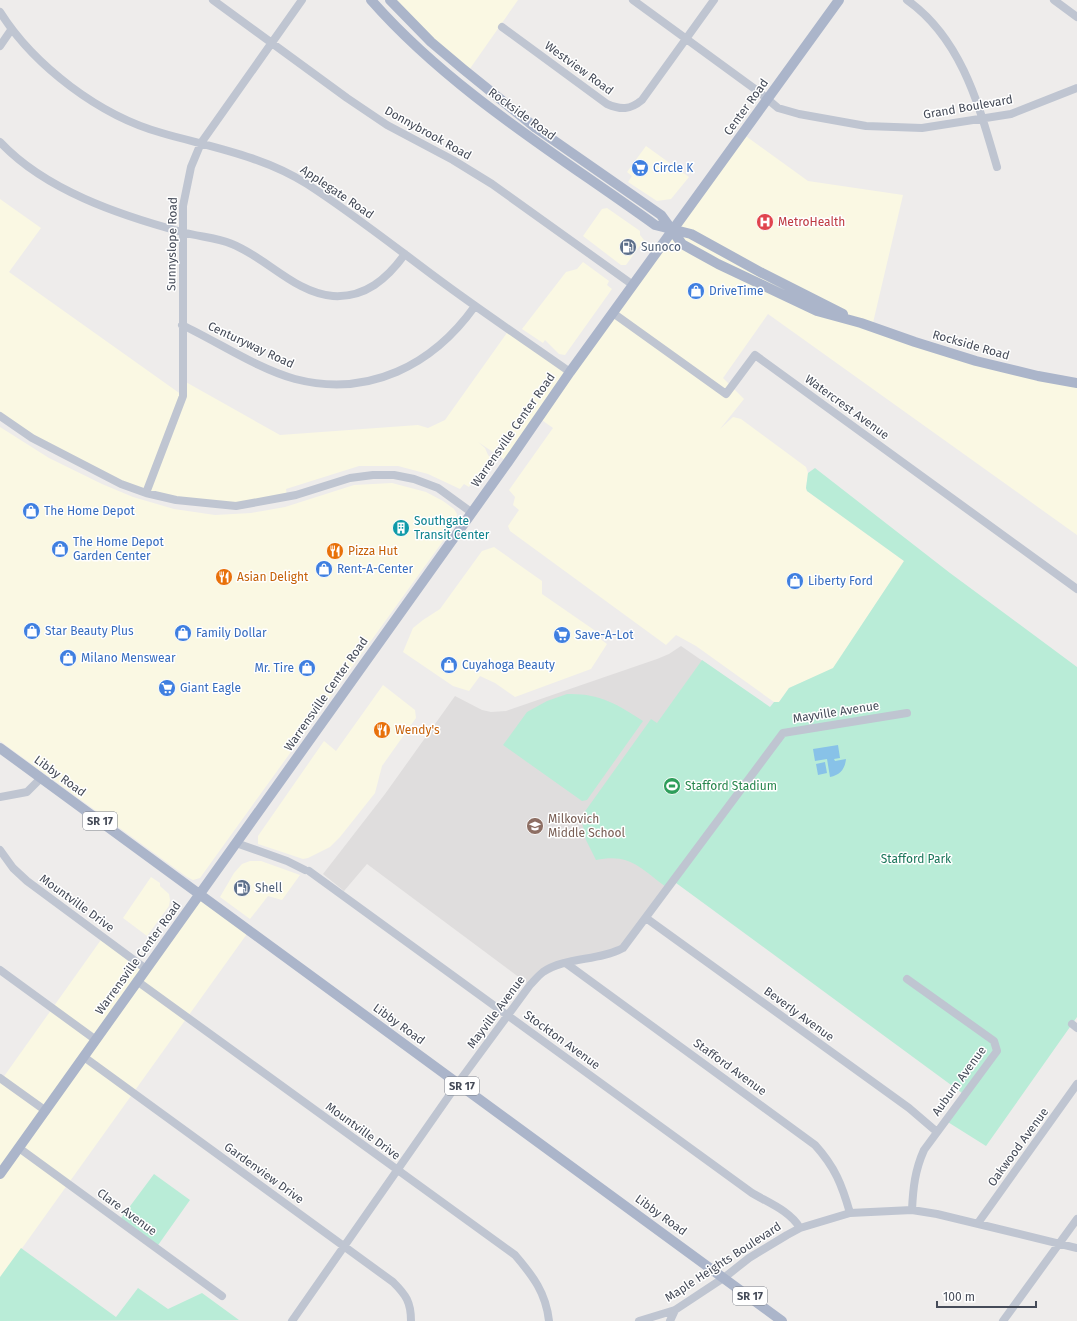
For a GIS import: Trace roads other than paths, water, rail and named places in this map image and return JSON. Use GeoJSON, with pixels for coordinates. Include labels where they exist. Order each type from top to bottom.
{"type":"FeatureCollection","features":[{"type":"Feature","properties":{"kind":"main road","name":"Rockside Road"},"geometry":{"type":"LineString","coordinates":[[390,0],[431,42],[462,70],[536,128],[661,215],[673,229],[682,244],[762,287],[817,311],[861,323],[976,361],[1038,376],[1077,383]]}},
{"type":"Feature","properties":{"kind":"main road","name":"Center Road"},"geometry":{"type":"LineString","coordinates":[[673,229],[839,0]]}},
{"type":"Feature","properties":{"kind":"main road","name":"Rockside Road"},"geometry":{"type":"LineString","coordinates":[[374,4],[423,53],[474,95],[655,225],[673,229]]}},
{"type":"Feature","properties":{"kind":"main road","name":"Warrensville Center Road"},"geometry":{"type":"LineString","coordinates":[[0,1174],[673,229]]}},
{"type":"Feature","properties":{"kind":"main road","name":"Libby Road"},"geometry":{"type":"LineString","coordinates":[[0,748],[725,1277],[782,1321]]}},
{"type":"Feature","properties":{"kind":"street","name":"Donnybrook Road"},"geometry":{"type":"LineString","coordinates":[[213,0],[347,98],[387,125],[453,160],[492,184],[633,286]]}},
{"type":"Feature","properties":{"kind":"street","name":"Sunnyslope Road"},"geometry":{"type":"LineString","coordinates":[[146,493],[182,396],[184,380],[182,326],[184,233],[183,206],[186,186],[200,143],[302,0]]}},
{"type":"Feature","properties":{"kind":"street"},"geometry":{"type":"LineString","coordinates":[[374,4],[385,0]]}},
{"type":"Feature","properties":{"kind":"street","name":"Grand Boulevard"},"geometry":{"type":"LineString","coordinates":[[633,0],[759,92],[778,108],[792,112],[866,126],[922,128],[1011,114],[1077,88]]}},
{"type":"Feature","properties":{"kind":"street","name":"Westview Road"},"geometry":{"type":"LineString","coordinates":[[502,27],[607,104],[617,108],[626,109],[634,106],[642,100],[714,0]]}},
{"type":"Feature","properties":{"kind":"street"},"geometry":{"type":"LineString","coordinates":[[907,0],[935,25],[951,46],[970,82],[997,167]]}},
{"type":"Feature","properties":{"kind":"street"},"geometry":{"type":"LineString","coordinates":[[1054,0],[1077,17]]}},
{"type":"Feature","properties":{"kind":"street","name":"Applegate Road"},"geometry":{"type":"LineString","coordinates":[[0,12],[11,30],[58,77],[90,100],[130,121],[160,133],[260,160],[307,184],[475,306],[570,372]]}},
{"type":"Feature","properties":{"kind":"street"},"geometry":{"type":"LineString","coordinates":[[0,46],[11,30]]}},
{"type":"Feature","properties":{"kind":"street"},"geometry":{"type":"LineString","coordinates":[[0,142],[32,169],[69,192],[138,220],[184,233],[213,238],[231,244],[261,259],[300,287],[316,293],[333,296],[345,296],[368,290],[392,271],[405,254]]}},
{"type":"Feature","properties":{"kind":"street","name":"Centuryway Road"},"geometry":{"type":"LineString","coordinates":[[182,326],[271,370],[295,379],[327,384],[350,384],[390,375],[409,367],[428,355],[458,329],[475,306]]}},
{"type":"Feature","properties":{"kind":"street","name":"Watercrest Avenue"},"geometry":{"type":"LineString","coordinates":[[613,313],[726,394],[755,355],[1077,589]]}},
{"type":"Feature","properties":{"kind":"street"},"geometry":{"type":"LineString","coordinates":[[0,416],[32,438],[68,458],[121,484],[146,493],[176,500],[236,506],[296,495],[350,478],[373,475],[414,479],[438,488],[471,512]]}},
{"type":"Feature","properties":{"kind":"street","name":"Mayville Avenue"},"geometry":{"type":"LineString","coordinates":[[292,1321],[458,1083],[530,985],[543,972],[567,964],[603,956],[623,948],[783,733],[907,713]]}},
{"type":"Feature","properties":{"kind":"street"},"geometry":{"type":"LineString","coordinates":[[0,796],[27,792],[40,778]]}},
{"type":"Feature","properties":{"kind":"street","name":"Stockton Avenue"},"geometry":{"type":"LineString","coordinates":[[236,843],[307,870],[752,1193],[789,1214],[800,1228]]}},
{"type":"Feature","properties":{"kind":"street","name":"Mountville Drive"},"geometry":{"type":"LineString","coordinates":[[0,850],[13,868],[26,881],[146,969]]}},
{"type":"Feature","properties":{"kind":"street","name":"Beverly Avenue"},"geometry":{"type":"LineString","coordinates":[[646,918],[909,1108],[936,1132]]}},
{"type":"Feature","properties":{"kind":"street","name":"Stafford Avenue"},"geometry":{"type":"LineString","coordinates":[[567,964],[815,1145],[833,1167],[842,1187],[850,1213]]}},
{"type":"Feature","properties":{"kind":"street"},"geometry":{"type":"LineString","coordinates":[[0,970],[96,1040]]}},
{"type":"Feature","properties":{"kind":"street","name":"Auburn Avenue"},"geometry":{"type":"LineString","coordinates":[[907,979],[994,1041],[997,1051],[936,1132],[918,1162],[913,1184],[912,1210]]}},
{"type":"Feature","properties":{"kind":"street","name":"Mountville Drive"},"geometry":{"type":"LineString","coordinates":[[137,981],[515,1255],[534,1277],[542,1291],[549,1321]]}},
{"type":"Feature","properties":{"kind":"street","name":"Gardenview Drive"},"geometry":{"type":"LineString","coordinates":[[84,1057],[393,1282],[405,1294],[411,1308],[412,1321]]}},
{"type":"Feature","properties":{"kind":"street"},"geometry":{"type":"LineString","coordinates":[[0,1078],[46,1111]]}},
{"type":"Feature","properties":{"kind":"street","name":"Oakwood Avenue"},"geometry":{"type":"LineString","coordinates":[[978,1223],[1077,1084]]}},
{"type":"Feature","properties":{"kind":"street","name":"Clare Avenue"},"geometry":{"type":"LineString","coordinates":[[19,1148],[222,1296]]}},
{"type":"Feature","properties":{"kind":"street","name":"Maple Heights Boulevard"},"geometry":{"type":"LineString","coordinates":[[639,1321],[674,1310],[725,1277],[749,1258],[800,1228],[850,1213],[912,1210],[978,1223],[1077,1248]]}},
{"type":"Feature","properties":{"kind":"street"},"geometry":{"type":"LineString","coordinates":[[1003,1321],[1077,1218]]}},
{"type":"Feature","properties":{"kind":"street"},"geometry":{"type":"LineString","coordinates":[[670,1321],[674,1310]]}},
{"type":"Feature","properties":{"kind":"water"},"geometry":{"type":"Polygon","coordinates":[[[838,745],[840,758],[834,759],[835,761],[846,759],[845,763],[843,769],[839,773],[830,777],[827,759],[815,761],[813,749],[838,745]]]}},
{"type":"Feature","properties":{"kind":"water"},"geometry":{"type":"Polygon","coordinates":[[[825,762],[827,773],[818,775],[816,764],[825,762]]]}},
{"type":"Feature","properties":{"kind":"place","name":"Circle K"},"geometry":{"type":"Point","coordinates":[640,168]}},
{"type":"Feature","properties":{"kind":"place","name":"MetroHealth"},"geometry":{"type":"Point","coordinates":[765,222]}},
{"type":"Feature","properties":{"kind":"place","name":"Sunoco"},"geometry":{"type":"Point","coordinates":[628,247]}},
{"type":"Feature","properties":{"kind":"place","name":"DriveTime"},"geometry":{"type":"Point","coordinates":[696,291]}},
{"type":"Feature","properties":{"kind":"place","name":"The Home Depot"},"geometry":{"type":"Point","coordinates":[31,511]}},
{"type":"Feature","properties":{"kind":"place","name":"Southgate Transit Center"},"geometry":{"type":"Point","coordinates":[401,528]}},
{"type":"Feature","properties":{"kind":"place","name":"The Home Depot Garden Center"},"geometry":{"type":"Point","coordinates":[60,549]}},
{"type":"Feature","properties":{"kind":"place","name":"Pizza Hut"},"geometry":{"type":"Point","coordinates":[335,551]}},
{"type":"Feature","properties":{"kind":"place","name":"Rent-A-Center"},"geometry":{"type":"Point","coordinates":[324,569]}},
{"type":"Feature","properties":{"kind":"place","name":"Asian Delight"},"geometry":{"type":"Point","coordinates":[224,577]}},
{"type":"Feature","properties":{"kind":"place","name":"Liberty Ford"},"geometry":{"type":"Point","coordinates":[795,581]}},
{"type":"Feature","properties":{"kind":"place","name":"Star Beauty Plus"},"geometry":{"type":"Point","coordinates":[32,631]}},
{"type":"Feature","properties":{"kind":"place","name":"Family Dollar"},"geometry":{"type":"Point","coordinates":[183,633]}},
{"type":"Feature","properties":{"kind":"place","name":"Save-A-Lot"},"geometry":{"type":"Point","coordinates":[562,635]}},
{"type":"Feature","properties":{"kind":"place","name":"Milano Menswear"},"geometry":{"type":"Point","coordinates":[68,658]}},
{"type":"Feature","properties":{"kind":"place","name":"Cuyahoga Beauty"},"geometry":{"type":"Point","coordinates":[449,665]}},
{"type":"Feature","properties":{"kind":"place","name":"Mr. Tire"},"geometry":{"type":"Point","coordinates":[307,668]}},
{"type":"Feature","properties":{"kind":"place","name":"Giant Eagle"},"geometry":{"type":"Point","coordinates":[167,688]}},
{"type":"Feature","properties":{"kind":"place","name":"Wendy's"},"geometry":{"type":"Point","coordinates":[382,730]}},
{"type":"Feature","properties":{"kind":"place","name":"Stafford Stadium"},"geometry":{"type":"Point","coordinates":[672,786]}},
{"type":"Feature","properties":{"kind":"place","name":"Milkovich Middle School"},"geometry":{"type":"Point","coordinates":[535,826]}},
{"type":"Feature","properties":{"kind":"place","name":"Shell"},"geometry":{"type":"Point","coordinates":[242,888]}},
{"type":"Feature","properties":{"kind":"park label","name":"Stafford Park"},"geometry":{"type":"Point","coordinates":[916,859]}}]}
